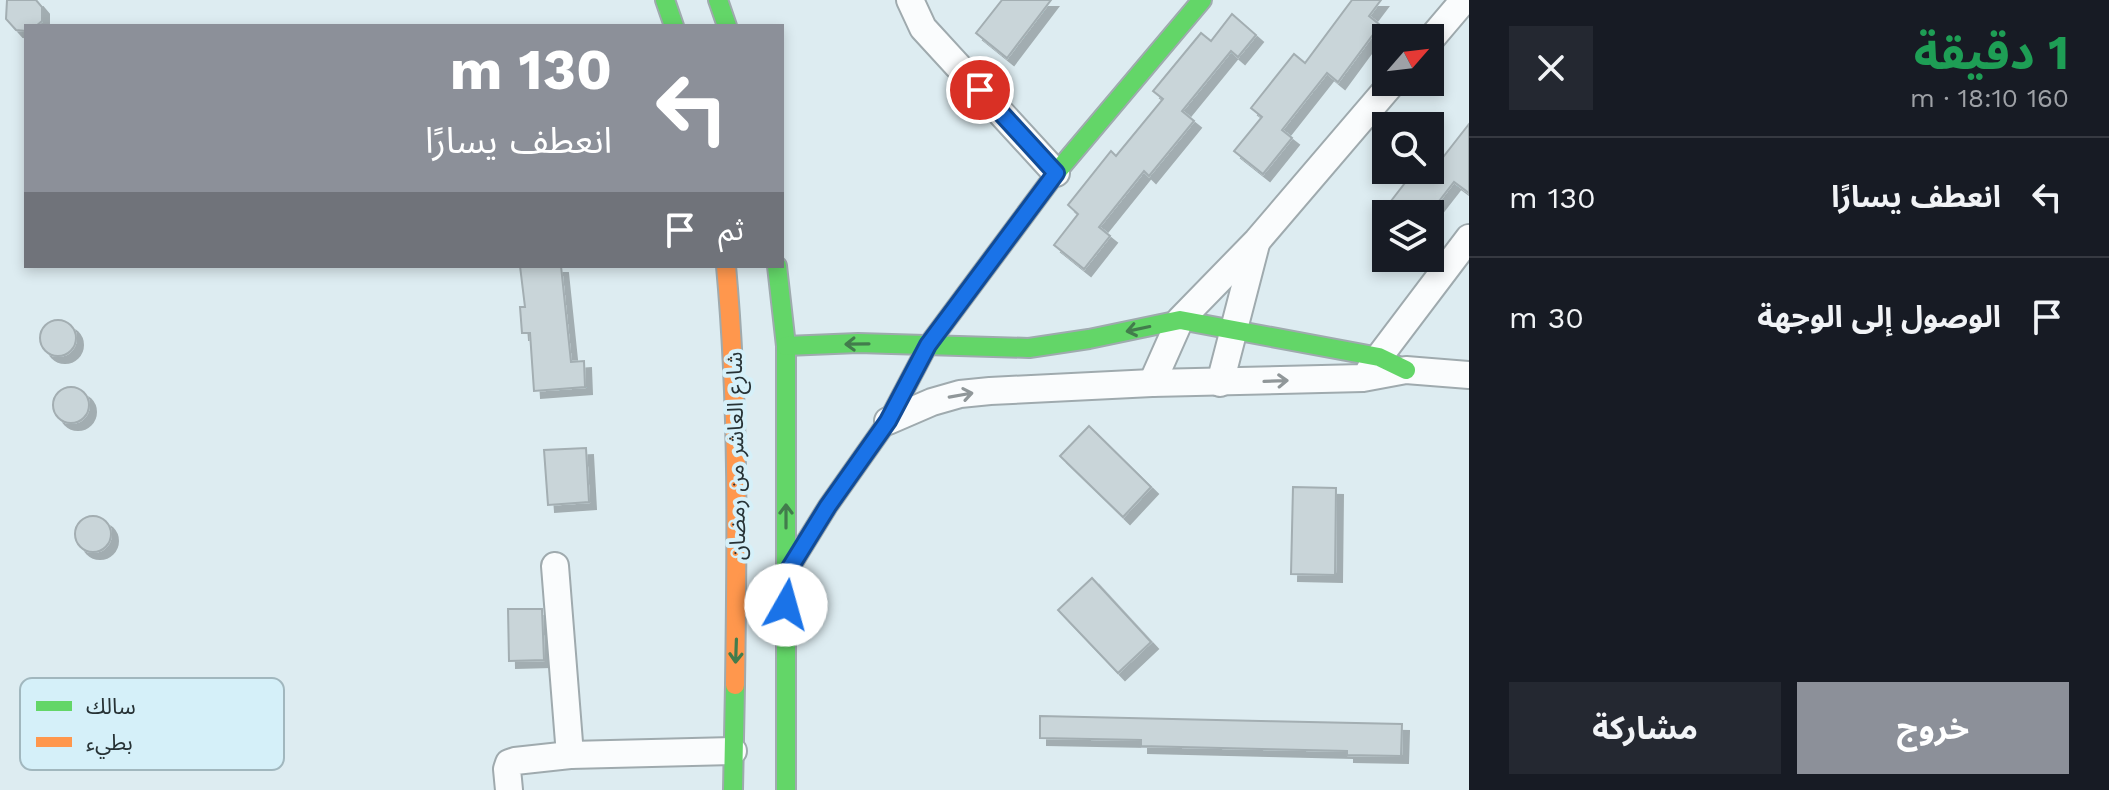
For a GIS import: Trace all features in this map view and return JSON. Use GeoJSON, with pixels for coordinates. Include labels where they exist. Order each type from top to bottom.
{"type":"FeatureCollection","features":[{"type":"Feature","properties":{"kind":"street"},"geometry":{"type":"LineString","coordinates":[[665,0],[673,24]]}},
{"type":"Feature","properties":{"kind":"street"},"geometry":{"type":"LineString","coordinates":[[718,0],[726,24]]}},
{"type":"Feature","properties":{"kind":"street"},"geometry":{"type":"LineString","coordinates":[[910,0],[923,28],[1056,173]]}},
{"type":"Feature","properties":{"kind":"street"},"geometry":{"type":"LineString","coordinates":[[786,574],[828,506],[888,421],[928,345],[1056,173],[1202,0]]}},
{"type":"Feature","properties":{"kind":"street"},"geometry":{"type":"LineString","coordinates":[[1444,24],[1464,0]]}},
{"type":"Feature","properties":{"kind":"street"},"geometry":{"type":"LineString","coordinates":[[1152,383],[1180,320],[1257,241],[1381,96]]}},
{"type":"Feature","properties":{"kind":"street"},"geometry":{"type":"LineString","coordinates":[[1363,378],[1469,238]]}},
{"type":"Feature","properties":{"kind":"street"},"geometry":{"type":"LineString","coordinates":[[1220,383],[1257,241]]}},
{"type":"Feature","properties":{"kind":"street","name":"شارع العاشر من رمضان"},"geometry":{"type":"LineString","coordinates":[[726,268],[734,333],[739,469],[733,790]]}},
{"type":"Feature","properties":{"kind":"street"},"geometry":{"type":"LineString","coordinates":[[777,268],[786,346],[786,790]]}},
{"type":"Feature","properties":{"kind":"street"},"geometry":{"type":"LineString","coordinates":[[786,346],[858,343],[1029,348],[1180,320],[1379,357],[1406,370]]}},
{"type":"Feature","properties":{"kind":"street"},"geometry":{"type":"LineString","coordinates":[[888,421],[913,408],[960,394],[1152,383],[1363,378],[1406,370],[1469,375]]}},
{"type":"Feature","properties":{"kind":"street"},"geometry":{"type":"LineString","coordinates":[[555,566],[570,755]]}},
{"type":"Feature","properties":{"kind":"street"},"geometry":{"type":"LineString","coordinates":[[509,790],[509,763],[570,755],[733,751]]}},
{"type":"Feature","properties":{"kind":"building"},"geometry":{"type":"Polygon","coordinates":[[[7,0],[36,0],[42,7],[42,21],[24,24],[24,31],[16,30],[6,19],[7,0]]]}},
{"type":"Feature","properties":{"kind":"building"},"geometry":{"type":"Polygon","coordinates":[[[1002,0],[1051,0],[1007,58],[976,33],[1002,0]]]}},
{"type":"Feature","properties":{"kind":"building"},"geometry":{"type":"Polygon","coordinates":[[[1352,0],[1381,0],[1369,16],[1379,24],[1372,24],[1372,36],[1338,82],[1327,73],[1282,130],[1292,138],[1263,174],[1234,151],[1262,117],[1251,108],[1294,54],[1305,63],[1352,0]]]}},
{"type":"Feature","properties":{"kind":"building"},"geometry":{"type":"Polygon","coordinates":[[[1232,14],[1256,35],[1238,57],[1231,51],[1182,111],[1194,121],[1149,176],[1144,171],[1099,227],[1110,236],[1084,269],[1054,245],[1078,214],[1068,205],[1111,151],[1116,156],[1163,99],[1153,91],[1201,33],[1211,41],[1232,14]]]}},
{"type":"Feature","properties":{"kind":"building"},"geometry":{"type":"Polygon","coordinates":[[[1469,124],[1469,193],[1454,182],[1440,200],[1392,200],[1404,184],[1444,184],[1444,156],[1469,124]]]}},
{"type":"Feature","properties":{"kind":"building"},"geometry":{"type":"Polygon","coordinates":[[[520,268],[561,268],[571,362],[584,361],[585,387],[534,391],[530,333],[522,333],[520,307],[525,307],[520,268]]]}},
{"type":"Feature","properties":{"kind":"building"},"geometry":{"type":"Polygon","coordinates":[[[58,320],[71,325],[76,338],[71,351],[58,356],[45,351],[40,338],[45,325],[58,320]]]}},
{"type":"Feature","properties":{"kind":"building"},"geometry":{"type":"Polygon","coordinates":[[[71,387],[84,392],[89,405],[84,418],[71,423],[58,418],[53,405],[58,392],[71,387]]]}},
{"type":"Feature","properties":{"kind":"building"},"geometry":{"type":"Polygon","coordinates":[[[1089,426],[1151,487],[1123,517],[1060,456],[1089,426]]]}},
{"type":"Feature","properties":{"kind":"building"},"geometry":{"type":"Polygon","coordinates":[[[586,448],[589,502],[548,505],[544,450],[586,448]]]}},
{"type":"Feature","properties":{"kind":"building"},"geometry":{"type":"Polygon","coordinates":[[[1293,487],[1336,488],[1335,575],[1291,574],[1293,487]]]}},
{"type":"Feature","properties":{"kind":"building"},"geometry":{"type":"Polygon","coordinates":[[[93,516],[106,521],[111,534],[106,547],[93,552],[80,547],[75,534],[80,521],[93,516]]]}},
{"type":"Feature","properties":{"kind":"building"},"geometry":{"type":"Polygon","coordinates":[[[1092,578],[1151,642],[1118,673],[1058,610],[1092,578]]]}},
{"type":"Feature","properties":{"kind":"building"},"geometry":{"type":"Polygon","coordinates":[[[508,609],[542,609],[544,660],[509,661],[508,609]]]}},
{"type":"Feature","properties":{"kind":"building"},"geometry":{"type":"Polygon","coordinates":[[[1040,716],[1402,724],[1401,756],[1347,755],[1347,751],[1141,746],[1141,740],[1040,738],[1040,716]]]}},
{"type":"Feature","properties":{"kind":"traffic: fast"},"geometry":{"type":"LineString","coordinates":[[665,0],[673,24]]}},
{"type":"Feature","properties":{"kind":"traffic: fast"},"geometry":{"type":"LineString","coordinates":[[718,0],[726,24]]}},
{"type":"Feature","properties":{"kind":"traffic: fast"},"geometry":{"type":"LineString","coordinates":[[786,574],[828,506],[888,421],[928,345],[1056,173],[1202,0]]}},
{"type":"Feature","properties":{"kind":"traffic: fast"},"geometry":{"type":"LineString","coordinates":[[777,268],[786,346],[786,790]]}},
{"type":"Feature","properties":{"kind":"traffic: fast"},"geometry":{"type":"LineString","coordinates":[[786,346],[858,343],[1029,348],[1180,320],[1379,357],[1406,370]]}},
{"type":"Feature","properties":{"kind":"traffic: fast"},"geometry":{"type":"LineString","coordinates":[[733,790],[735,685]]}},
{"type":"Feature","properties":{"kind":"traffic: slow"},"geometry":{"type":"LineString","coordinates":[[726,268],[735,423],[735,685]]}},
{"type":"Feature","properties":{"kind":"route"},"geometry":{"type":"LineString","coordinates":[[786,605],[786,574],[828,506],[888,421],[928,345],[1056,173],[980,90]]}}]}
